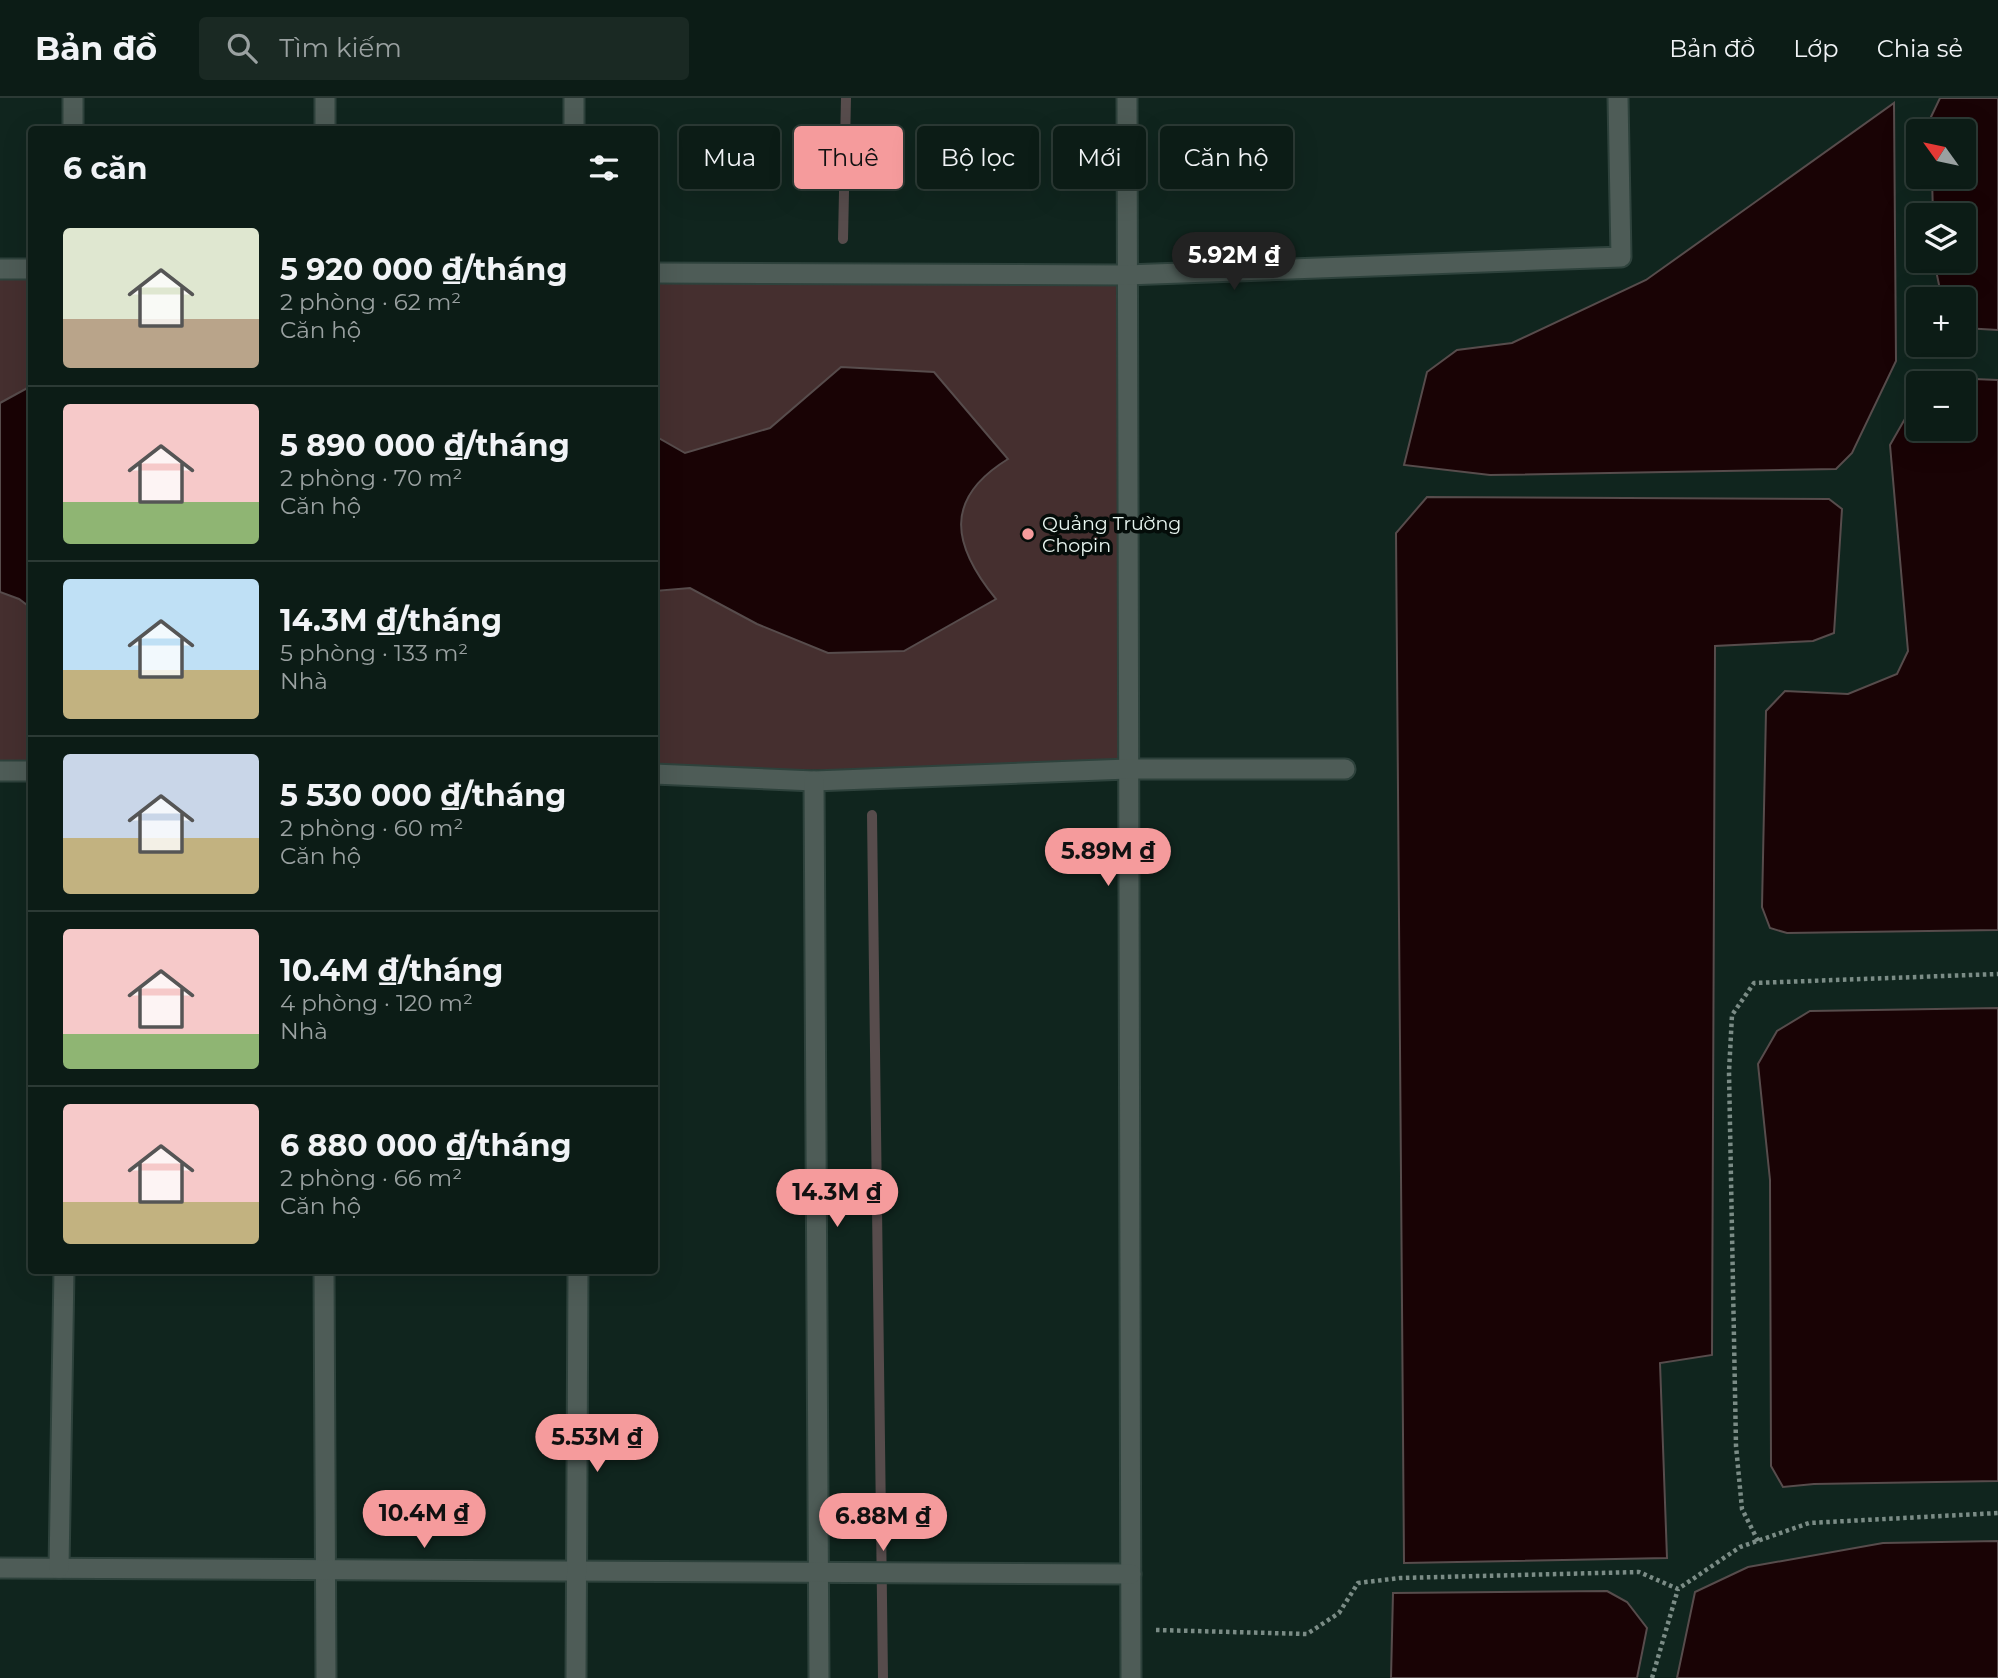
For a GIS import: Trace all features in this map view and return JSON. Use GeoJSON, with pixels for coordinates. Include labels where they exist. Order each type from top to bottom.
{"type":"FeatureCollection","features":[{"type":"Feature","properties":{"kind":"street"},"geometry":{"type":"LineString","coordinates":[[73,98],[74,126]]}},
{"type":"Feature","properties":{"kind":"street"},"geometry":{"type":"LineString","coordinates":[[325,126],[326,98]]}},
{"type":"Feature","properties":{"kind":"street"},"geometry":{"type":"LineString","coordinates":[[574,98],[574,126]]}},
{"type":"Feature","properties":{"kind":"street"},"geometry":{"type":"LineString","coordinates":[[1127,98],[1131,1678]]}},
{"type":"Feature","properties":{"kind":"street"},"geometry":{"type":"LineString","coordinates":[[658,273],[1126,275],[1621,257],[1618,98]]}},
{"type":"Feature","properties":{"kind":"street"},"geometry":{"type":"LineString","coordinates":[[0,269],[28,269]]}},
{"type":"Feature","properties":{"kind":"street"},"geometry":{"type":"LineString","coordinates":[[658,774],[814,781],[1128,769],[1345,769]]}},
{"type":"Feature","properties":{"kind":"street"},"geometry":{"type":"LineString","coordinates":[[0,771],[28,771]]}},
{"type":"Feature","properties":{"kind":"street"},"geometry":{"type":"LineString","coordinates":[[814,781],[819,1678]]}},
{"type":"Feature","properties":{"kind":"street"},"geometry":{"type":"LineString","coordinates":[[59,1568],[64,1274]]}},
{"type":"Feature","properties":{"kind":"street"},"geometry":{"type":"LineString","coordinates":[[324,1274],[326,1678]]}},
{"type":"Feature","properties":{"kind":"street"},"geometry":{"type":"LineString","coordinates":[[576,1678],[578,1274]]}},
{"type":"Feature","properties":{"kind":"street"},"geometry":{"type":"LineString","coordinates":[[0,1568],[1131,1574]]}},
{"type":"Feature","properties":{"kind":"path"},"geometry":{"type":"LineString","coordinates":[[1758,1541],[1742,1509],[1736,1446],[1729,1072],[1732,1015],[1754,983],[1998,974]]}},
{"type":"Feature","properties":{"kind":"path"},"geometry":{"type":"LineString","coordinates":[[1652,1678],[1678,1589],[1740,1547],[1809,1523],[1998,1513]]}},
{"type":"Feature","properties":{"kind":"path"},"geometry":{"type":"LineString","coordinates":[[1131,1629],[1307,1634],[1339,1613],[1358,1583],[1400,1578],[1639,1572],[1678,1589]]}},
{"type":"Feature","properties":{"kind":"shaded area"},"geometry":{"type":"Polygon","coordinates":[[[1940,98],[1998,98],[1998,330],[1976,329],[1976,287],[1939,287],[1937,273],[1976,273],[1976,203],[1933,203],[1932,189],[1976,189],[1976,119],[1930,119],[1940,98]]]}},
{"type":"Feature","properties":{"kind":"shaded area"},"geometry":{"type":"Polygon","coordinates":[[[1894,103],[1896,361],[1852,453],[1836,469],[1490,475],[1404,465],[1427,372],[1457,350],[1512,343],[1646,280],[1894,103]]]}},
{"type":"Feature","properties":{"kind":"shaded area"},"geometry":{"type":"Polygon","coordinates":[[[0,269],[28,269],[28,771],[0,771],[0,269]]]}},
{"type":"Feature","properties":{"kind":"shaded area"},"geometry":{"type":"Polygon","coordinates":[[[658,273],[1126,275],[1128,769],[658,770],[658,273]]]}},
{"type":"Feature","properties":{"kind":"shaded area"},"geometry":{"type":"Polygon","coordinates":[[[841,367],[934,372],[1008,459],[987,474],[973,490],[964,507],[961,524],[963,542],[970,560],[996,599],[904,651],[828,653],[757,624],[690,588],[658,591],[658,438],[685,453],[770,428],[841,367]]]}},
{"type":"Feature","properties":{"kind":"shaded area"},"geometry":{"type":"Polygon","coordinates":[[[1976,379],[1998,380],[1998,930],[1787,933],[1770,928],[1762,907],[1766,711],[1785,691],[1848,694],[1897,674],[1908,651],[1890,445],[1906,417],[1906,441],[1976,441],[1976,379]]]}},
{"type":"Feature","properties":{"kind":"shaded area"},"geometry":{"type":"Polygon","coordinates":[[[28,388],[28,606],[0,592],[0,403],[28,388]]]}},
{"type":"Feature","properties":{"kind":"shaded area"},"geometry":{"type":"Polygon","coordinates":[[[1427,497],[1829,499],[1842,509],[1834,633],[1813,641],[1715,646],[1712,1355],[1660,1363],[1667,1558],[1404,1563],[1396,533],[1427,497]]]}},
{"type":"Feature","properties":{"kind":"shaded area"},"geometry":{"type":"Polygon","coordinates":[[[1998,1008],[1998,1481],[1814,1484],[1783,1487],[1771,1466],[1770,1180],[1758,1064],[1777,1031],[1810,1011],[1998,1008]]]}},
{"type":"Feature","properties":{"kind":"shaded area"},"geometry":{"type":"Polygon","coordinates":[[[1998,1541],[1998,1678],[1677,1678],[1695,1592],[1748,1567],[1883,1543],[1998,1541]]]}},
{"type":"Feature","properties":{"kind":"shaded area"},"geometry":{"type":"Polygon","coordinates":[[[1607,1591],[1627,1602],[1647,1628],[1637,1678],[1391,1678],[1393,1593],[1607,1591]]]}},
{"type":"Feature","properties":{"kind":"waterway"},"geometry":{"type":"LineString","coordinates":[[843,239],[846,98]]}},
{"type":"Feature","properties":{"kind":"waterway"},"geometry":{"type":"LineString","coordinates":[[872,815],[883,1678]]}},
{"type":"Feature","properties":{"kind":"place","name":"Quảng Trường Chopin"},"geometry":{"type":"Point","coordinates":[1028,534]}}]}
